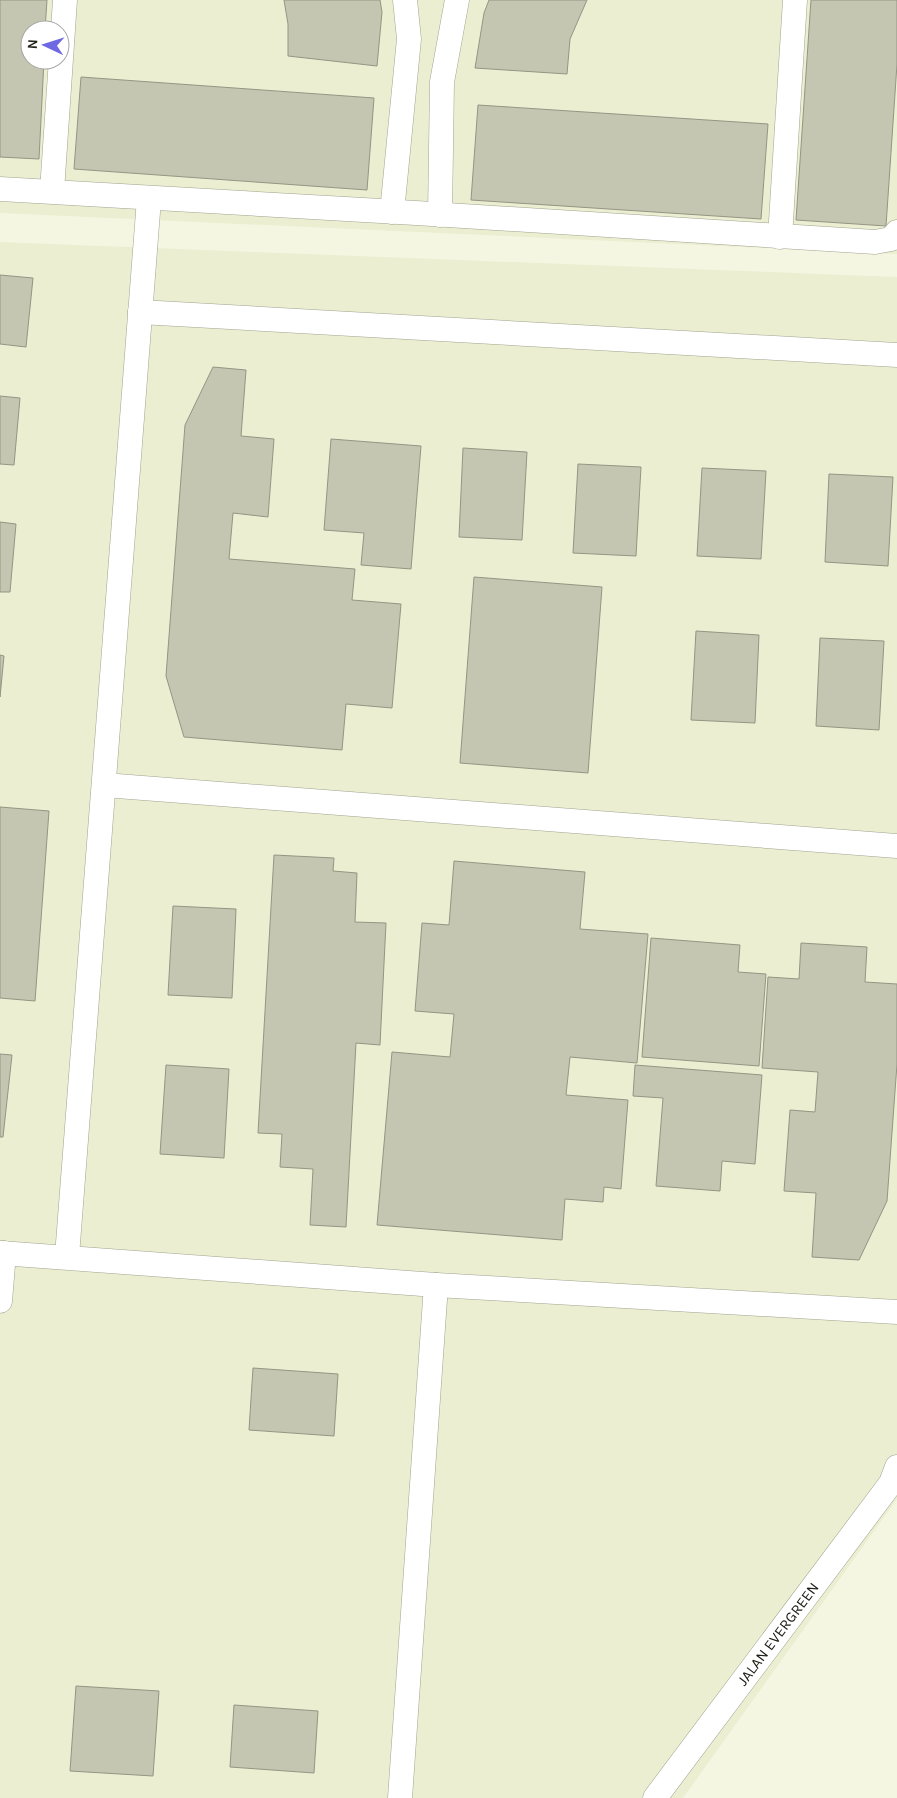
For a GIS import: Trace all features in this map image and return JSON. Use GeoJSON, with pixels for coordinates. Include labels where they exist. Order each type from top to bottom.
{"type":"FeatureCollection","features":[{"type":"Feature","properties":{"kind":"street"},"geometry":{"type":"LineString","coordinates":[[52,191],[65,0]]}},
{"type":"Feature","properties":{"kind":"street"},"geometry":{"type":"LineString","coordinates":[[392,212],[409,39],[405,0]]}},
{"type":"Feature","properties":{"kind":"street"},"geometry":{"type":"LineString","coordinates":[[440,215],[442,82],[457,0]]}},
{"type":"Feature","properties":{"kind":"street"},"geometry":{"type":"LineString","coordinates":[[780,237],[795,0]]}},
{"type":"Feature","properties":{"kind":"street"},"geometry":{"type":"LineString","coordinates":[[0,189],[875,242],[891,239],[897,232]]}},
{"type":"Feature","properties":{"kind":"street"},"geometry":{"type":"LineString","coordinates":[[67,1256],[149,198]]}},
{"type":"Feature","properties":{"kind":"street"},"geometry":{"type":"LineString","coordinates":[[140,312],[897,355]]}},
{"type":"Feature","properties":{"kind":"street"},"geometry":{"type":"LineString","coordinates":[[104,784],[897,846]]}},
{"type":"Feature","properties":{"kind":"street"},"geometry":{"type":"LineString","coordinates":[[0,1301],[2,1253],[67,1256],[436,1286],[897,1312]]}},
{"type":"Feature","properties":{"kind":"street"},"geometry":{"type":"LineString","coordinates":[[400,1798],[436,1286]]}},
{"type":"Feature","properties":{"kind":"street","name":"JALAN EVERGREEN"},"geometry":{"type":"LineString","coordinates":[[655,1798],[891,1483],[897,1467]]}},
{"type":"Feature","properties":{"kind":"shaded area"},"geometry":{"type":"Polygon","coordinates":[[[0,0],[897,0],[897,254],[0,213],[0,0]]]}},
{"type":"Feature","properties":{"kind":"shaded area"},"geometry":{"type":"Polygon","coordinates":[[[0,242],[897,277],[897,1499],[683,1798],[0,1798],[0,242]]]}},
{"type":"Feature","properties":{"kind":"building"},"geometry":{"type":"Polygon","coordinates":[[[0,0],[47,0],[46,20],[20,20],[20,70],[43,70],[39,159],[0,157],[0,0]]]}},
{"type":"Feature","properties":{"kind":"building"},"geometry":{"type":"Polygon","coordinates":[[[284,0],[380,0],[382,12],[377,66],[288,56],[288,24],[284,0]]]}},
{"type":"Feature","properties":{"kind":"building"},"geometry":{"type":"Polygon","coordinates":[[[489,0],[587,0],[570,39],[567,74],[475,68],[484,13],[489,0]]]}},
{"type":"Feature","properties":{"kind":"building"},"geometry":{"type":"Polygon","coordinates":[[[811,0],[897,0],[897,64],[886,226],[796,220],[811,0]]]}},
{"type":"Feature","properties":{"kind":"building"},"geometry":{"type":"Polygon","coordinates":[[[81,77],[374,98],[367,190],[74,169],[81,77]]]}},
{"type":"Feature","properties":{"kind":"building"},"geometry":{"type":"Polygon","coordinates":[[[478,105],[768,124],[761,219],[471,200],[478,105]]]}},
{"type":"Feature","properties":{"kind":"building"},"geometry":{"type":"Polygon","coordinates":[[[0,275],[33,278],[26,347],[0,344],[0,275]]]}},
{"type":"Feature","properties":{"kind":"building"},"geometry":{"type":"Polygon","coordinates":[[[213,367],[246,370],[241,436],[274,439],[268,517],[233,513],[229,559],[355,569],[352,600],[401,604],[392,708],[346,704],[342,750],[184,737],[166,676],[185,425],[213,367]]]}},
{"type":"Feature","properties":{"kind":"building"},"geometry":{"type":"Polygon","coordinates":[[[0,396],[20,398],[14,465],[0,464],[0,396]]]}},
{"type":"Feature","properties":{"kind":"building"},"geometry":{"type":"Polygon","coordinates":[[[331,439],[421,446],[411,569],[361,565],[364,533],[324,530],[331,439]]]}},
{"type":"Feature","properties":{"kind":"building"},"geometry":{"type":"Polygon","coordinates":[[[463,448],[527,452],[522,540],[459,537],[463,448]]]}},
{"type":"Feature","properties":{"kind":"building"},"geometry":{"type":"Polygon","coordinates":[[[578,464],[641,467],[636,556],[573,553],[578,464]]]}},
{"type":"Feature","properties":{"kind":"building"},"geometry":{"type":"Polygon","coordinates":[[[702,468],[766,471],[761,559],[697,556],[702,468]]]}},
{"type":"Feature","properties":{"kind":"building"},"geometry":{"type":"Polygon","coordinates":[[[829,474],[893,477],[888,566],[825,562],[829,474]]]}},
{"type":"Feature","properties":{"kind":"building"},"geometry":{"type":"Polygon","coordinates":[[[0,522],[16,524],[10,592],[0,592],[0,522]]]}},
{"type":"Feature","properties":{"kind":"building"},"geometry":{"type":"Polygon","coordinates":[[[474,577],[602,587],[588,773],[460,763],[474,577]]]}},
{"type":"Feature","properties":{"kind":"building"},"geometry":{"type":"Polygon","coordinates":[[[696,631],[759,635],[755,723],[691,720],[696,631]]]}},
{"type":"Feature","properties":{"kind":"building"},"geometry":{"type":"Polygon","coordinates":[[[820,638],[884,641],[879,730],[816,726],[820,638]]]}},
{"type":"Feature","properties":{"kind":"building"},"geometry":{"type":"Polygon","coordinates":[[[0,655],[4,656],[0,697],[0,655]]]}},
{"type":"Feature","properties":{"kind":"building"},"geometry":{"type":"Polygon","coordinates":[[[0,807],[49,811],[35,1001],[0,998],[0,807]]]}},
{"type":"Feature","properties":{"kind":"building"},"geometry":{"type":"Polygon","coordinates":[[[274,855],[334,858],[333,871],[357,873],[355,922],[386,923],[380,1045],[356,1043],[346,1227],[310,1225],[313,1169],[280,1167],[282,1134],[258,1133],[274,855]]]}},
{"type":"Feature","properties":{"kind":"building"},"geometry":{"type":"Polygon","coordinates":[[[454,861],[585,872],[580,929],[648,934],[637,1063],[570,1057],[566,1095],[628,1100],[621,1189],[604,1187],[603,1202],[565,1199],[562,1240],[377,1225],[392,1052],[450,1057],[454,1014],[415,1011],[422,923],[449,925],[454,861]]]}},
{"type":"Feature","properties":{"kind":"building"},"geometry":{"type":"Polygon","coordinates":[[[173,906],[236,909],[232,998],[168,995],[173,906]]]}},
{"type":"Feature","properties":{"kind":"building"},"geometry":{"type":"Polygon","coordinates":[[[651,938],[740,945],[738,972],[766,974],[759,1066],[642,1057],[651,938]]]}},
{"type":"Feature","properties":{"kind":"building"},"geometry":{"type":"Polygon","coordinates":[[[801,943],[867,947],[865,982],[897,984],[897,1064],[887,1201],[859,1260],[812,1257],[816,1193],[784,1191],[790,1110],[815,1112],[818,1072],[762,1068],[768,977],[799,979],[801,943]]]}},
{"type":"Feature","properties":{"kind":"building"},"geometry":{"type":"Polygon","coordinates":[[[0,1054],[12,1055],[3,1137],[0,1137],[0,1054]]]}},
{"type":"Feature","properties":{"kind":"building"},"geometry":{"type":"Polygon","coordinates":[[[166,1065],[229,1069],[224,1158],[160,1154],[166,1065]]]}},
{"type":"Feature","properties":{"kind":"building"},"geometry":{"type":"Polygon","coordinates":[[[635,1065],[762,1075],[755,1164],[722,1161],[720,1191],[656,1186],[663,1098],[633,1096],[635,1065]]]}},
{"type":"Feature","properties":{"kind":"building"},"geometry":{"type":"Polygon","coordinates":[[[253,1368],[338,1374],[334,1436],[249,1430],[253,1368]]]}},
{"type":"Feature","properties":{"kind":"building"},"geometry":{"type":"Polygon","coordinates":[[[76,1686],[159,1691],[153,1776],[70,1771],[76,1686]]]}},
{"type":"Feature","properties":{"kind":"building"},"geometry":{"type":"Polygon","coordinates":[[[234,1705],[318,1711],[314,1773],[230,1767],[234,1705]]]}}]}
